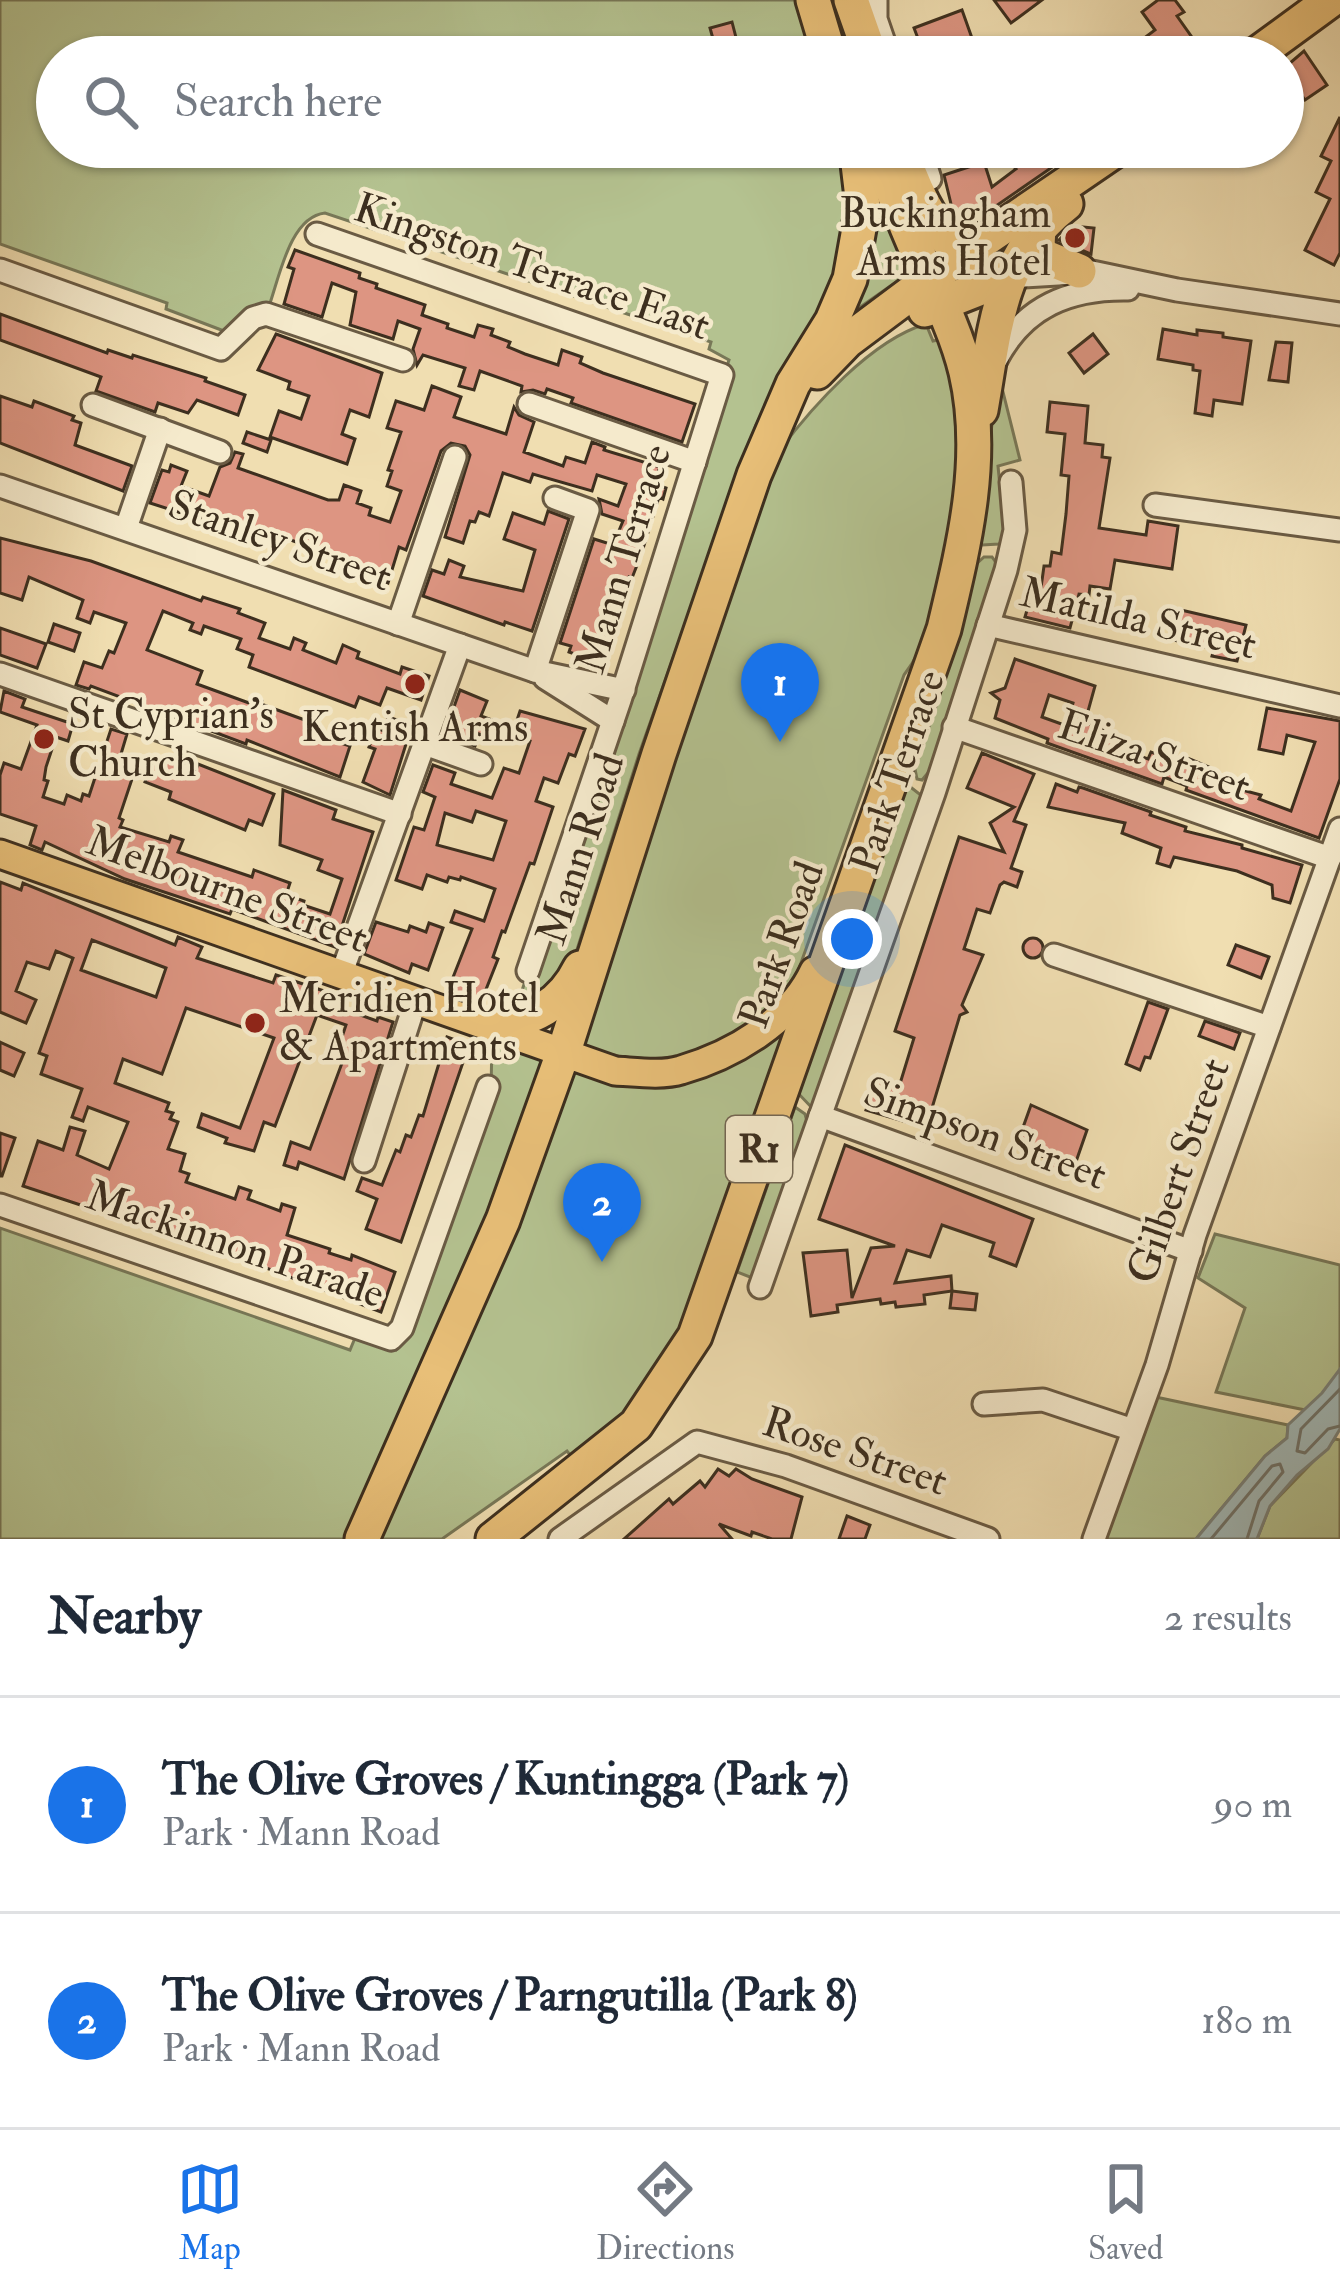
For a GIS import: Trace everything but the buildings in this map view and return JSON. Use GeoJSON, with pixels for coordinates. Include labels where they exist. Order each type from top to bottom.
{"type":"FeatureCollection","features":[{"type":"Feature","properties":{"kind":"highway"},"geometry":{"type":"LineString","coordinates":[[813,0],[824,36]]}},
{"type":"Feature","properties":{"kind":"highway"},"geometry":{"type":"LineString","coordinates":[[835,0],[845,36]]}},
{"type":"Feature","properties":{"kind":"highway"},"geometry":{"type":"LineString","coordinates":[[851,0],[864,36]]}},
{"type":"Feature","properties":{"kind":"highway"},"geometry":{"type":"LineString","coordinates":[[1282,36],[1331,0]]}},
{"type":"Feature","properties":{"kind":"highway"},"geometry":{"type":"LineString","coordinates":[[766,448],[793,383],[832,321],[853,268],[863,206],[858,168]]}},
{"type":"Feature","properties":{"kind":"highway","name":"R1"},"geometry":{"type":"LineString","coordinates":[[885,168],[935,291]]}},
{"type":"Feature","properties":{"kind":"highway"},"geometry":{"type":"LineString","coordinates":[[909,168],[926,209],[962,255],[981,268],[1009,277]]}},
{"type":"Feature","properties":{"kind":"highway"},"geometry":{"type":"LineString","coordinates":[[935,291],[962,255],[1089,168]]}},
{"type":"Feature","properties":{"kind":"highway"},"geometry":{"type":"LineString","coordinates":[[974,453],[993,334],[1009,277],[1039,227],[1113,168]]}},
{"type":"Feature","properties":{"kind":"highway"},"geometry":{"type":"LineString","coordinates":[[1039,227],[1043,256],[1079,271]]}},
{"type":"Feature","properties":{"kind":"highway"},"geometry":{"type":"LineString","coordinates":[[766,448],[834,353],[935,291],[1009,277]]}},
{"type":"Feature","properties":{"kind":"highway","name":"Park Road"},"geometry":{"type":"LineString","coordinates":[[494,1539],[636,1425],[695,1336],[944,629],[967,529],[974,453],[965,370],[935,291]]}},
{"type":"Feature","properties":{"kind":"highway","name":"Mann Road"},"geometry":{"type":"LineString","coordinates":[[362,1539],[472,1295],[563,1053],[766,448]]}},
{"type":"Feature","properties":{"kind":"highway"},"geometry":{"type":"LineString","coordinates":[[493,1029],[535,1017],[555,1004],[570,987],[611,900]]}},
{"type":"Feature","properties":{"kind":"main road","name":"Melbourne Street"},"geometry":{"type":"LineString","coordinates":[[0,854],[615,1071],[677,1072],[746,1044],[804,992],[838,920]]}},
{"type":"Feature","properties":{"kind":"street"},"geometry":{"type":"LineString","coordinates":[[876,0],[882,36]]}},
{"type":"Feature","properties":{"kind":"street"},"geometry":{"type":"LineString","coordinates":[[927,168],[930,179]]}},
{"type":"Feature","properties":{"kind":"street","name":"Kingston Terrace East"},"geometry":{"type":"LineString","coordinates":[[317,234],[722,375]]}},
{"type":"Feature","properties":{"kind":"street"},"geometry":{"type":"LineString","coordinates":[[0,269],[221,349],[253,318],[266,314],[403,360]]}},
{"type":"Feature","properties":{"kind":"street"},"geometry":{"type":"LineString","coordinates":[[1009,277],[1079,271],[1340,314]]}},
{"type":"Feature","properties":{"kind":"street"},"geometry":{"type":"LineString","coordinates":[[986,382],[1012,334],[1058,299],[1105,289],[1177,290]]}},
{"type":"Feature","properties":{"kind":"street","name":"Mann Terrace"},"geometry":{"type":"LineString","coordinates":[[528,971],[624,690],[722,375]]}},
{"type":"Feature","properties":{"kind":"street"},"geometry":{"type":"LineString","coordinates":[[529,404],[695,462]]}},
{"type":"Feature","properties":{"kind":"street"},"geometry":{"type":"LineString","coordinates":[[93,405],[220,452]]}},
{"type":"Feature","properties":{"kind":"street"},"geometry":{"type":"LineString","coordinates":[[126,528],[160,429]]}},
{"type":"Feature","properties":{"kind":"street"},"geometry":{"type":"LineString","coordinates":[[398,624],[455,457]]}},
{"type":"Feature","properties":{"kind":"street","name":"Park Terrace"},"geometry":{"type":"LineString","coordinates":[[760,1287],[988,625],[1015,530],[1012,482]]}},
{"type":"Feature","properties":{"kind":"street","name":"Stanley Street"},"geometry":{"type":"LineString","coordinates":[[0,486],[535,671],[624,690]]}},
{"type":"Feature","properties":{"kind":"street"},"geometry":{"type":"LineString","coordinates":[[535,671],[588,510],[555,498]]}},
{"type":"Feature","properties":{"kind":"street"},"geometry":{"type":"LineString","coordinates":[[1155,505],[1340,530]]}},
{"type":"Feature","properties":{"kind":"street","name":"Matilda Street"},"geometry":{"type":"LineString","coordinates":[[988,625],[1340,706]]}},
{"type":"Feature","properties":{"kind":"street"},"geometry":{"type":"LineString","coordinates":[[340,975],[460,645]]}},
{"type":"Feature","properties":{"kind":"street","name":"Stanley Street"},"geometry":{"type":"LineString","coordinates":[[535,671],[613,721]]}},
{"type":"Feature","properties":{"kind":"street"},"geometry":{"type":"LineString","coordinates":[[0,674],[400,814]]}},
{"type":"Feature","properties":{"kind":"street","name":"Eliza Street"},"geometry":{"type":"LineString","coordinates":[[954,727],[1330,858]]}},
{"type":"Feature","properties":{"kind":"street"},"geometry":{"type":"LineString","coordinates":[[425,744],[481,764]]}},
{"type":"Feature","properties":{"kind":"street","name":"Gilbert Street"},"geometry":{"type":"LineString","coordinates":[[1094,1539],[1340,829]]}},
{"type":"Feature","properties":{"kind":"street"},"geometry":{"type":"LineString","coordinates":[[1054,955],[1269,1027]]}},
{"type":"Feature","properties":{"kind":"street"},"geometry":{"type":"LineString","coordinates":[[364,1161],[415,1003]]}},
{"type":"Feature","properties":{"kind":"street","name":"Mackinnon Parade"},"geometry":{"type":"LineString","coordinates":[[0,1205],[391,1339],[402,1328],[488,1087]]}},
{"type":"Feature","properties":{"kind":"street","name":"Simpson Street"},"geometry":{"type":"LineString","coordinates":[[820,1116],[1191,1251]]}},
{"type":"Feature","properties":{"kind":"street"},"geometry":{"type":"LineString","coordinates":[[984,1404],[1043,1400],[1133,1430]]}},
{"type":"Feature","properties":{"kind":"street","name":"Rose Street"},"geometry":{"type":"LineString","coordinates":[[560,1539],[697,1442],[786,1466],[988,1539]]}},
{"type":"Feature","properties":{"kind":"green space"},"geometry":{"type":"Polygon","coordinates":[[[0,0],[795,0],[806,36],[36,36],[36,168],[845,168],[852,215],[834,293],[756,425],[639,754],[567,981],[511,1024],[729,360],[709,349],[711,342],[325,213],[313,217],[294,237],[268,309],[224,331],[166,309],[167,303],[0,244],[0,0]]]}},
{"type":"Feature","properties":{"kind":"green space"},"geometry":{"type":"Polygon","coordinates":[[[868,171],[912,271],[843,319],[868,171]]]}},
{"type":"Feature","properties":{"kind":"green space"},"geometry":{"type":"Polygon","coordinates":[[[926,324],[933,341],[943,339],[961,412],[961,485],[952,554],[933,620],[904,675],[792,988],[743,1030],[694,1053],[640,1059],[577,1046],[779,451],[864,360],[884,344],[926,324]]]}},
{"type":"Feature","properties":{"kind":"green space"},"geometry":{"type":"Polygon","coordinates":[[[997,388],[1002,388],[1020,460],[998,466],[1005,538],[999,544],[982,545],[976,541],[997,388]]]}},
{"type":"Feature","properties":{"kind":"green space"},"geometry":{"type":"Polygon","coordinates":[[[984,557],[992,557],[999,567],[932,768],[922,780],[917,779],[913,759],[973,567],[984,557]]]}},
{"type":"Feature","properties":{"kind":"green space"},"geometry":{"type":"Polygon","coordinates":[[[904,782],[922,796],[814,1110],[795,1090],[904,782]]]}},
{"type":"Feature","properties":{"kind":"green space"},"geometry":{"type":"Polygon","coordinates":[[[784,1031],[788,1033],[668,1372],[579,1466],[567,1451],[442,1539],[371,1539],[569,1061],[720,1070],[784,1031]]]}},
{"type":"Feature","properties":{"kind":"green space"},"geometry":{"type":"Polygon","coordinates":[[[492,1034],[549,1053],[507,1186],[358,1539],[0,1539],[0,1228],[350,1350],[355,1338],[396,1350],[405,1340],[491,1095],[492,1034]]]}},
{"type":"Feature","properties":{"kind":"green space"},"geometry":{"type":"Polygon","coordinates":[[[795,1107],[805,1114],[808,1125],[755,1279],[737,1272],[795,1107]]]}},
{"type":"Feature","properties":{"kind":"green space"},"geometry":{"type":"Polygon","coordinates":[[[1215,1234],[1340,1265],[1340,1417],[1216,1392],[1245,1308],[1198,1278],[1215,1234]]]}},
{"type":"Feature","properties":{"kind":"green space"},"geometry":{"type":"Polygon","coordinates":[[[1151,1396],[1288,1425],[1287,1438],[1265,1456],[1196,1539],[1101,1539],[1151,1396]]]}},
{"type":"Feature","properties":{"kind":"green space"},"geometry":{"type":"Polygon","coordinates":[[[1335,1439],[1340,1440],[1340,1539],[1257,1539],[1270,1506],[1335,1439]]]}},
{"type":"Feature","properties":{"kind":"water"},"geometry":{"type":"Polygon","coordinates":[[[1340,1369],[1340,1429],[1328,1449],[1270,1506],[1257,1539],[1196,1539],[1265,1456],[1287,1438],[1288,1425],[1340,1369]]]}},
{"type":"Feature","properties":{"kind":"place","name":"Buckingham Arms Hotel"},"geometry":{"type":"Point","coordinates":[1075,238]}},
{"type":"Feature","properties":{"kind":"place","name":"Kentish Arms"},"geometry":{"type":"Point","coordinates":[415,684]}},
{"type":"Feature","properties":{"kind":"place","name":"St Cyprian's Church"},"geometry":{"type":"Point","coordinates":[44,739]}},
{"type":"Feature","properties":{"kind":"place","name":"The Olive Groves / Kuntingga (Park 7)"},"geometry":{"type":"Point","coordinates":[780,742]}},
{"type":"Feature","properties":{"kind":"place","name":"Meridien Hotel & Apartments"},"geometry":{"type":"Point","coordinates":[255,1023]}},
{"type":"Feature","properties":{"kind":"place","name":"The Olive Groves / Parngutilla (Park 8)"},"geometry":{"type":"Point","coordinates":[602,1262]}}]}
